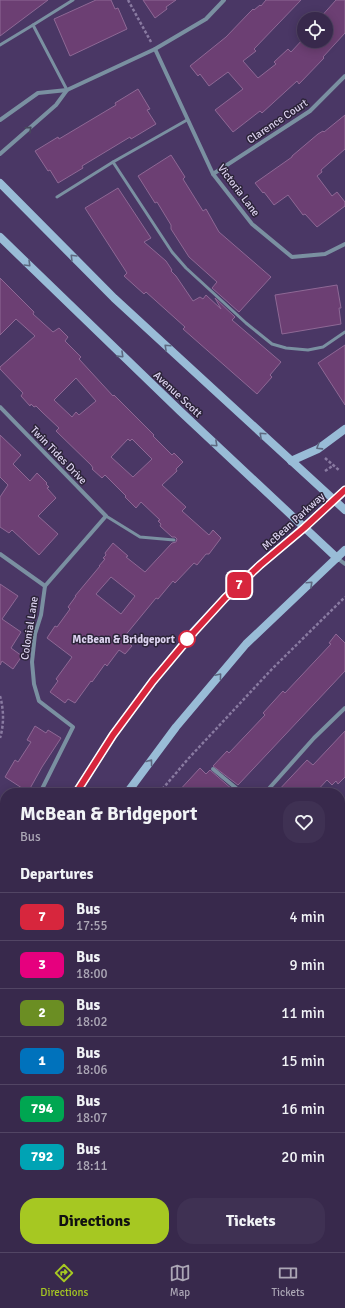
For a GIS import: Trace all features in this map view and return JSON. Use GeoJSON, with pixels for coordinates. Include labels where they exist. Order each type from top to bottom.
{"type":"FeatureCollection","features":[{"type":"Feature","properties":{"kind":"main road"},"geometry":{"type":"LineString","coordinates":[[0,183],[114,298],[345,510]]}},
{"type":"Feature","properties":{"kind":"main road","name":"Avenue Scott"},"geometry":{"type":"LineString","coordinates":[[0,237],[168,400],[337,558]]}},
{"type":"Feature","properties":{"kind":"main road"},"geometry":{"type":"LineString","coordinates":[[291,461],[318,448],[345,429]]}},
{"type":"Feature","properties":{"kind":"main road","name":"McBean Parkway"},"geometry":{"type":"LineString","coordinates":[[79,788],[113,735],[153,681],[194,632],[225,598],[260,565],[304,528],[345,490]]}},
{"type":"Feature","properties":{"kind":"main road"},"geometry":{"type":"LineString","coordinates":[[131,788],[176,727],[246,644],[345,550]]}},
{"type":"Feature","properties":{"kind":"street"},"geometry":{"type":"LineString","coordinates":[[0,120],[38,93],[67,90],[155,49],[206,19],[224,0]]}},
{"type":"Feature","properties":{"kind":"street","name":"Victoria Lane"},"geometry":{"type":"LineString","coordinates":[[155,49],[213,174],[252,224],[292,257],[325,254],[345,244]]}},
{"type":"Feature","properties":{"kind":"street","name":"Clarence Court"},"geometry":{"type":"LineString","coordinates":[[213,174],[310,111],[345,76]]}},
{"type":"Feature","properties":{"kind":"street"},"geometry":{"type":"LineString","coordinates":[[0,154],[56,105],[67,90]]}},
{"type":"Feature","properties":{"kind":"street","name":"Twin Tides Drive"},"geometry":{"type":"LineString","coordinates":[[0,407],[106,516]]}},
{"type":"Feature","properties":{"kind":"street","name":"Colonial Lane"},"geometry":{"type":"LineString","coordinates":[[42,788],[72,727],[40,701],[34,684],[32,662],[35,634],[41,614],[45,586],[106,516]]}},
{"type":"Feature","properties":{"kind":"street"},"geometry":{"type":"LineString","coordinates":[[0,554],[45,586]]}},
{"type":"Feature","properties":{"kind":"street","name":"Avenue Scott"},"geometry":{"type":"LineString","coordinates":[[337,558],[345,564]]}},
{"type":"Feature","properties":{"kind":"street"},"geometry":{"type":"LineString","coordinates":[[269,788],[314,738],[345,708]]}},
{"type":"Feature","properties":{"kind":"street"},"geometry":{"type":"LineString","coordinates":[[213,769],[236,788]]}},
{"type":"Feature","properties":{"kind":"lane"},"geometry":{"type":"LineString","coordinates":[[0,45],[73,0]]}},
{"type":"Feature","properties":{"kind":"lane"},"geometry":{"type":"LineString","coordinates":[[33,25],[67,90]]}},
{"type":"Feature","properties":{"kind":"lane"},"geometry":{"type":"LineString","coordinates":[[57,197],[187,120]]}},
{"type":"Feature","properties":{"kind":"lane"},"geometry":{"type":"LineString","coordinates":[[114,162],[158,233],[172,252],[186,268],[246,323],[272,344],[286,348],[308,350],[323,347],[345,332]]}},
{"type":"Feature","properties":{"kind":"lane"},"geometry":{"type":"LineString","coordinates":[[106,516],[140,537],[174,540]]}},
{"type":"Feature","properties":{"kind":"path"},"geometry":{"type":"LineString","coordinates":[[128,0],[155,49]]}},
{"type":"Feature","properties":{"kind":"path"},"geometry":{"type":"LineString","coordinates":[[321,455],[340,471]]}},
{"type":"Feature","properties":{"kind":"path"},"geometry":{"type":"LineString","coordinates":[[325,471],[334,465]]}},
{"type":"Feature","properties":{"kind":"path"},"geometry":{"type":"LineString","coordinates":[[163,788],[188,759],[272,669],[345,597]]}},
{"type":"Feature","properties":{"kind":"path"},"geometry":{"type":"LineString","coordinates":[[0,696],[3,715],[0,738]]}},
{"type":"Feature","properties":{"kind":"building"},"geometry":{"type":"Polygon","coordinates":[[[0,0],[48,0],[0,36],[0,0]]]}},
{"type":"Feature","properties":{"kind":"building"},"geometry":{"type":"Polygon","coordinates":[[[96,0],[111,0],[115,9],[118,8],[127,29],[70,56],[54,19],[96,0]]]}},
{"type":"Feature","properties":{"kind":"building"},"geometry":{"type":"Polygon","coordinates":[[[143,0],[176,0],[155,18],[143,0]]]}},
{"type":"Feature","properties":{"kind":"building"},"geometry":{"type":"Polygon","coordinates":[[[266,0],[301,0],[254,49],[256,51],[243,61],[258,78],[276,64],[274,62],[288,49],[291,52],[297,46],[297,48],[331,48],[323,57],[324,58],[299,84],[297,81],[262,113],[260,111],[233,132],[215,110],[243,89],[228,72],[209,86],[200,74],[198,76],[190,66],[226,37],[253,9],[254,10],[260,5],[261,6],[266,0]]]}},
{"type":"Feature","properties":{"kind":"building"},"geometry":{"type":"Polygon","coordinates":[[[336,0],[345,0],[345,33],[333,46],[333,12],[325,12],[336,0]]]}},
{"type":"Feature","properties":{"kind":"building"},"geometry":{"type":"Polygon","coordinates":[[[138,89],[150,109],[147,110],[156,124],[131,139],[130,137],[82,166],[83,168],[58,183],[35,151],[58,137],[59,139],[116,105],[115,103],[138,89]]]}},
{"type":"Feature","properties":{"kind":"building"},"geometry":{"type":"Polygon","coordinates":[[[345,115],[345,149],[321,170],[322,172],[317,176],[332,196],[337,192],[345,202],[345,206],[317,227],[305,214],[303,215],[288,195],[274,205],[255,183],[292,157],[318,134],[323,131],[324,132],[345,115]]]}},
{"type":"Feature","properties":{"kind":"building"},"geometry":{"type":"Polygon","coordinates":[[[171,155],[185,177],[183,179],[203,211],[206,209],[219,232],[271,277],[239,312],[212,288],[217,282],[189,257],[171,229],[171,225],[157,202],[155,203],[138,176],[171,155]]]}},
{"type":"Feature","properties":{"kind":"building"},"geometry":{"type":"Polygon","coordinates":[[[118,188],[151,238],[144,242],[166,261],[172,270],[171,271],[193,301],[200,297],[203,299],[206,295],[221,309],[215,298],[235,317],[232,320],[281,362],[270,375],[272,377],[257,394],[183,329],[185,327],[146,292],[144,294],[124,276],[127,273],[85,208],[118,188]]]}},
{"type":"Feature","properties":{"kind":"building"},"geometry":{"type":"Polygon","coordinates":[[[0,278],[34,312],[33,314],[53,332],[59,328],[68,337],[65,341],[81,357],[79,359],[113,396],[114,395],[154,435],[153,436],[172,455],[174,453],[183,462],[176,469],[177,471],[162,485],[186,507],[182,511],[209,535],[213,530],[221,538],[209,554],[206,554],[197,565],[194,563],[175,583],[173,581],[158,599],[156,598],[124,637],[124,639],[132,646],[125,654],[119,650],[107,666],[105,664],[75,703],[68,699],[65,703],[50,692],[58,681],[56,679],[72,657],[47,638],[70,609],[68,607],[75,596],[105,559],[103,558],[106,555],[105,553],[113,543],[128,556],[126,557],[145,572],[172,543],[176,542],[177,539],[172,537],[160,526],[161,524],[158,521],[160,520],[141,502],[136,508],[105,475],[102,478],[92,469],[93,468],[91,465],[56,431],[59,428],[36,406],[34,407],[31,404],[30,406],[21,396],[23,393],[0,369],[0,367],[35,336],[16,319],[0,335],[0,278]],[[76,378],[54,400],[72,417],[76,412],[79,415],[96,401],[76,378]],[[128,439],[111,457],[133,477],[152,459],[132,439],[130,441],[128,439]],[[111,577],[96,594],[121,614],[135,596],[111,577]]]}},
{"type":"Feature","properties":{"kind":"building"},"geometry":{"type":"Polygon","coordinates":[[[337,285],[341,308],[339,308],[341,324],[282,334],[275,295],[337,285]]]}},
{"type":"Feature","properties":{"kind":"building"},"geometry":{"type":"Polygon","coordinates":[[[345,345],[345,405],[318,363],[345,345]]]}},
{"type":"Feature","properties":{"kind":"building"},"geometry":{"type":"Polygon","coordinates":[[[0,435],[21,455],[13,464],[30,481],[37,473],[47,483],[46,484],[49,487],[47,488],[56,498],[38,516],[58,534],[39,555],[12,530],[9,533],[0,527],[0,497],[8,485],[0,477],[0,435]]]}},
{"type":"Feature","properties":{"kind":"building"},"geometry":{"type":"Polygon","coordinates":[[[0,584],[18,596],[2,619],[21,632],[11,648],[22,656],[13,669],[2,661],[0,665],[0,584]]]}},
{"type":"Feature","properties":{"kind":"building"},"geometry":{"type":"Polygon","coordinates":[[[336,634],[345,643],[345,671],[238,785],[213,766],[227,751],[229,753],[265,715],[263,713],[283,691],[285,693],[331,644],[329,643],[336,634]]]}},
{"type":"Feature","properties":{"kind":"building"},"geometry":{"type":"Polygon","coordinates":[[[35,726],[46,733],[48,730],[61,738],[30,788],[22,788],[5,777],[15,760],[18,762],[31,742],[27,740],[35,726]]]}},
{"type":"Feature","properties":{"kind":"building"},"geometry":{"type":"Polygon","coordinates":[[[345,731],[345,777],[338,784],[336,781],[332,785],[327,780],[320,788],[281,788],[307,760],[313,765],[345,731]]]}},
{"type":"Feature","properties":{"kind":"building"},"geometry":{"type":"Polygon","coordinates":[[[200,768],[206,774],[210,770],[231,788],[182,788],[200,768]]]}},
{"type":"Feature","properties":{"kind":"bus line","name":"7"},"geometry":{"type":"LineString","coordinates":[[79,788],[113,735],[153,681],[194,632],[225,598],[260,565],[286,544],[345,490]]}},
{"type":"Feature","properties":{"kind":"place","name":"McBean & Bridgeport"},"geometry":{"type":"Point","coordinates":[187,639]}}]}
